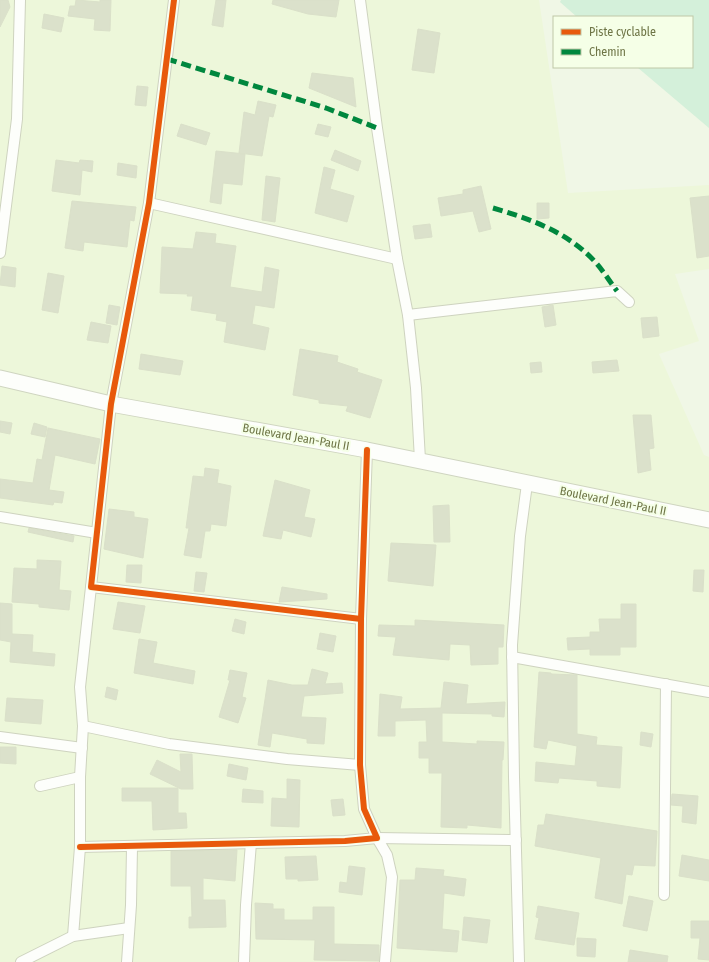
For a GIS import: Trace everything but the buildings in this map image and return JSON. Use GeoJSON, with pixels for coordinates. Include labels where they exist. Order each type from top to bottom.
{"type":"FeatureCollection","features":[{"type":"Feature","properties":{"kind":"main road","name":"Boulevard Jean-Paul II"},"geometry":{"type":"LineString","coordinates":[[0,378],[111,404],[420,460],[527,484],[709,520]]}},
{"type":"Feature","properties":{"kind":"street"},"geometry":{"type":"LineString","coordinates":[[0,253],[17,119],[20,0]]}},
{"type":"Feature","properties":{"kind":"street"},"geometry":{"type":"LineString","coordinates":[[73,936],[80,847],[80,777],[83,726],[80,687],[111,404],[149,202],[174,0]]}},
{"type":"Feature","properties":{"kind":"street"},"geometry":{"type":"LineString","coordinates":[[360,0],[397,259],[408,315],[416,388],[420,460]]}},
{"type":"Feature","properties":{"kind":"street"},"geometry":{"type":"LineString","coordinates":[[149,202],[397,259]]}},
{"type":"Feature","properties":{"kind":"street"},"geometry":{"type":"LineString","coordinates":[[408,315],[617,291],[629,302]]}},
{"type":"Feature","properties":{"kind":"street"},"geometry":{"type":"LineString","coordinates":[[366,450],[361,619],[360,765],[364,809],[377,838],[388,855],[392,877],[385,962]]}},
{"type":"Feature","properties":{"kind":"street"},"geometry":{"type":"LineString","coordinates":[[519,962],[512,657],[517,566],[527,484]]}},
{"type":"Feature","properties":{"kind":"street"},"geometry":{"type":"LineString","coordinates":[[0,517],[97,533]]}},
{"type":"Feature","properties":{"kind":"street"},"geometry":{"type":"LineString","coordinates":[[91,587],[361,619]]}},
{"type":"Feature","properties":{"kind":"street"},"geometry":{"type":"LineString","coordinates":[[512,657],[709,692]]}},
{"type":"Feature","properties":{"kind":"street"},"geometry":{"type":"LineString","coordinates":[[664,895],[666,684]]}},
{"type":"Feature","properties":{"kind":"street"},"geometry":{"type":"LineString","coordinates":[[83,726],[169,744],[287,759],[360,765]]}},
{"type":"Feature","properties":{"kind":"street"},"geometry":{"type":"LineString","coordinates":[[0,737],[82,748]]}},
{"type":"Feature","properties":{"kind":"street"},"geometry":{"type":"LineString","coordinates":[[40,786],[80,777]]}},
{"type":"Feature","properties":{"kind":"street"},"geometry":{"type":"LineString","coordinates":[[80,847],[345,841],[377,838],[516,840]]}},
{"type":"Feature","properties":{"kind":"street"},"geometry":{"type":"LineString","coordinates":[[244,962],[251,843]]}},
{"type":"Feature","properties":{"kind":"street"},"geometry":{"type":"LineString","coordinates":[[127,962],[131,905],[132,847]]}},
{"type":"Feature","properties":{"kind":"street"},"geometry":{"type":"LineString","coordinates":[[21,962],[73,936],[129,928]]}},
{"type":"Feature","properties":{"kind":"shaded area"},"geometry":{"type":"Polygon","coordinates":[[[0,0],[539,0],[568,193],[709,185],[709,269],[675,274],[699,341],[659,354],[704,455],[709,457],[709,962],[0,962],[0,0]]]}},
{"type":"Feature","properties":{"kind":"shaded area"},"geometry":{"type":"Polygon","coordinates":[[[561,0],[709,0],[709,128],[638,68],[693,68],[693,16],[576,16],[560,2],[561,0]]]}},
{"type":"Feature","properties":{"kind":"marked path"},"geometry":{"type":"LineString","coordinates":[[167,59],[326,108],[377,128]]}},
{"type":"Feature","properties":{"kind":"marked path"},"geometry":{"type":"LineString","coordinates":[[493,208],[549,228],[575,244],[597,264],[617,291]]}},
{"type":"Feature","properties":{"kind":"cycle path"},"geometry":{"type":"LineString","coordinates":[[174,0],[149,203],[111,404],[91,587],[361,619]]}},
{"type":"Feature","properties":{"kind":"cycle path"},"geometry":{"type":"LineString","coordinates":[[80,847],[345,841],[377,838],[364,809],[360,765],[361,619],[367,450]]}}]}
